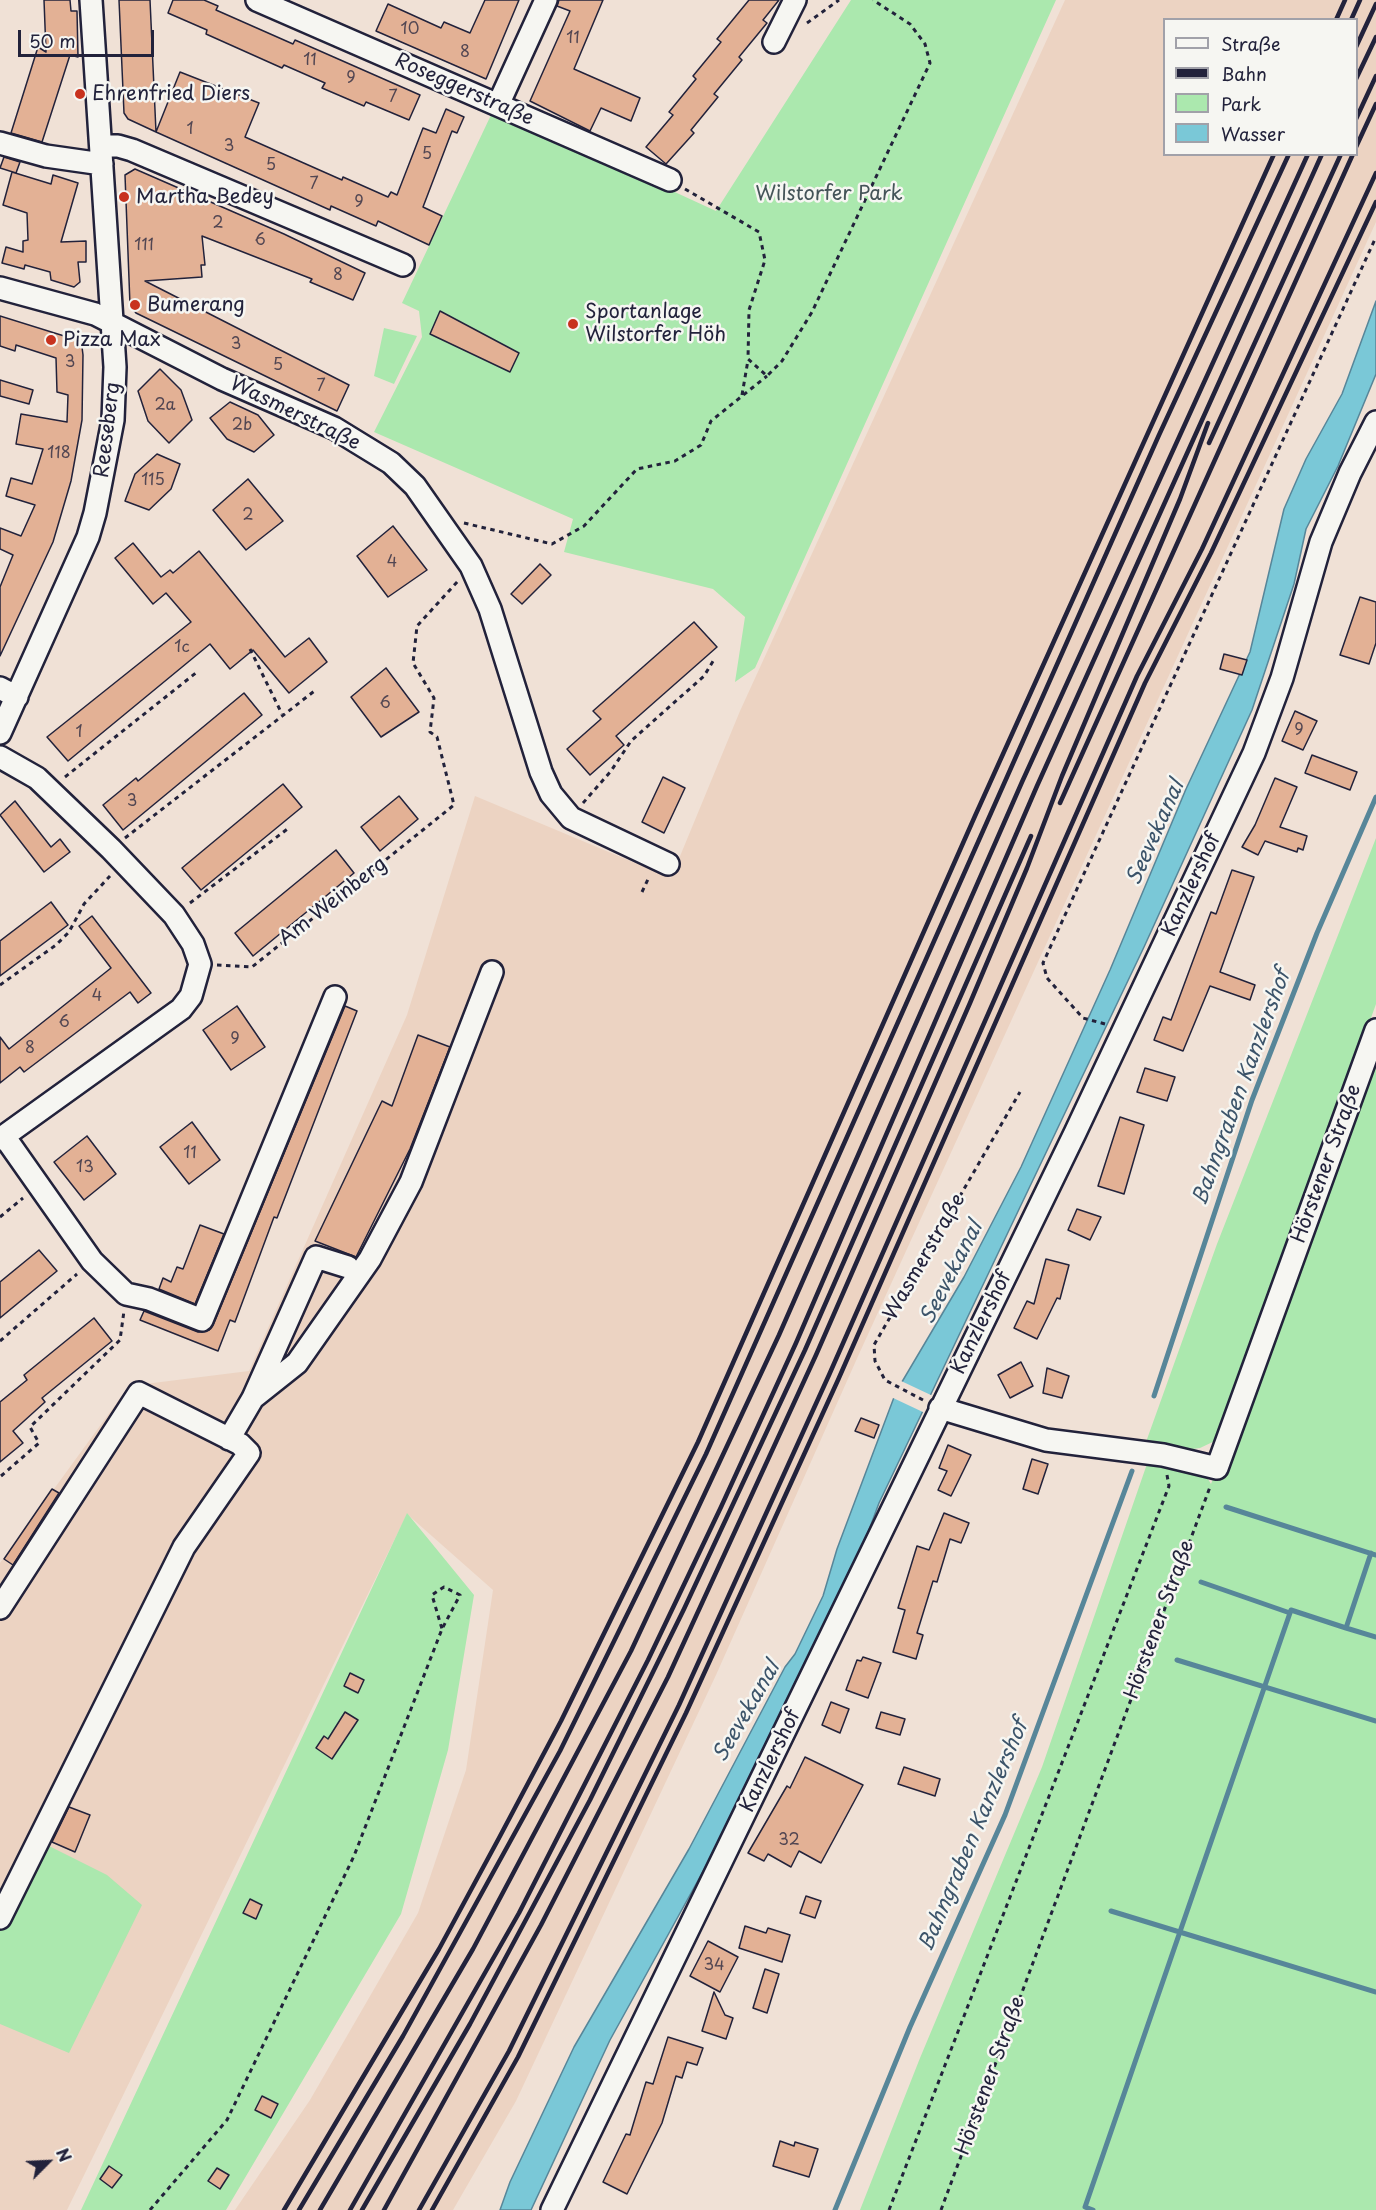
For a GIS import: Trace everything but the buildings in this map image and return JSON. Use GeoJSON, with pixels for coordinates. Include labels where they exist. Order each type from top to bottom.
{"type":"FeatureCollection","features":[{"type":"Feature","properties":{"kind":"street","name":"Reeseberg"},"geometry":{"type":"LineString","coordinates":[[0,733],[9,692],[69,582],[95,513],[113,420],[116,367],[91,0]]}},
{"type":"Feature","properties":{"kind":"street"},"geometry":{"type":"LineString","coordinates":[[498,105],[546,0]]}},
{"type":"Feature","properties":{"kind":"street"},"geometry":{"type":"LineString","coordinates":[[774,42],[795,0]]}},
{"type":"Feature","properties":{"kind":"street","name":"Roseggerstraße"},"geometry":{"type":"LineString","coordinates":[[268,2],[670,180]]}},
{"type":"Feature","properties":{"kind":"street"},"geometry":{"type":"LineString","coordinates":[[0,143],[46,156],[102,155],[118,146],[132,150],[403,265]]}},
{"type":"Feature","properties":{"kind":"street","name":"Wasmerstraße"},"geometry":{"type":"LineString","coordinates":[[0,288],[84,310],[222,379],[334,428],[391,463],[415,486],[446,527],[471,566],[493,617],[541,772],[551,794],[571,818],[660,866]]}},
{"type":"Feature","properties":{"kind":"street","name":"Kanzlershof"},"geometry":{"type":"LineString","coordinates":[[552,2210],[936,1406],[1080,1122],[1254,753],[1282,678],[1321,542],[1350,473],[1376,422]]}},
{"type":"Feature","properties":{"kind":"street"},"geometry":{"type":"LineString","coordinates":[[0,757],[20,767],[49,789],[118,855],[174,915],[194,944],[200,964],[190,996],[181,1009],[2,1137],[92,1261],[126,1294],[148,1299],[202,1320],[335,997]]}},
{"type":"Feature","properties":{"kind":"street"},"geometry":{"type":"LineString","coordinates":[[253,1398],[297,1363],[370,1259],[411,1182],[492,972]]}},
{"type":"Feature","properties":{"kind":"street","name":"Hörstener Straße"},"geometry":{"type":"LineString","coordinates":[[1217,1468],[1376,1030]]}},
{"type":"Feature","properties":{"kind":"street"},"geometry":{"type":"LineString","coordinates":[[229,1439],[253,1398],[316,1257],[348,1267]]}},
{"type":"Feature","properties":{"kind":"street"},"geometry":{"type":"LineString","coordinates":[[0,1608],[139,1393],[240,1444],[249,1453],[184,1547],[0,1918]]}},
{"type":"Feature","properties":{"kind":"street"},"geometry":{"type":"LineString","coordinates":[[936,1406],[1046,1440],[1163,1455],[1217,1468]]}},
{"type":"Feature","properties":{"kind":"path"},"geometry":{"type":"LineString","coordinates":[[446,527],[459,522],[552,544],[584,526],[637,469],[675,461],[701,445],[711,422],[782,361],[812,312],[930,63],[925,44],[910,24],[873,0]]}},
{"type":"Feature","properties":{"kind":"path"},"geometry":{"type":"LineString","coordinates":[[670,180],[759,232],[765,260],[749,310],[748,359],[741,396]]}},
{"type":"Feature","properties":{"kind":"path"},"geometry":{"type":"LineString","coordinates":[[1113,1026],[1083,1018],[1047,978],[1044,963],[1376,237]]}},
{"type":"Feature","properties":{"kind":"path"},"geometry":{"type":"LineString","coordinates":[[748,359],[767,376]]}},
{"type":"Feature","properties":{"kind":"path","name":"Am Weinberg"},"geometry":{"type":"LineString","coordinates":[[200,964],[252,967],[454,805],[437,737],[430,732],[434,699],[413,663],[417,626],[471,566]]}},
{"type":"Feature","properties":{"kind":"path"},"geometry":{"type":"LineString","coordinates":[[250,649],[282,714]]}},
{"type":"Feature","properties":{"kind":"path"},"geometry":{"type":"LineString","coordinates":[[571,818],[611,771],[631,741],[704,676],[715,658]]}},
{"type":"Feature","properties":{"kind":"path"},"geometry":{"type":"LineString","coordinates":[[49,789],[197,672]]}},
{"type":"Feature","properties":{"kind":"path"},"geometry":{"type":"LineString","coordinates":[[0,985],[56,945],[69,932],[84,904],[118,855],[282,714],[317,689]]}},
{"type":"Feature","properties":{"kind":"path"},"geometry":{"type":"LineString","coordinates":[[174,915],[290,827]]}},
{"type":"Feature","properties":{"kind":"path"},"geometry":{"type":"LineString","coordinates":[[642,892],[660,866]]}},
{"type":"Feature","properties":{"kind":"path","name":"Wasmerstraße"},"geometry":{"type":"LineString","coordinates":[[936,1406],[892,1385],[882,1376],[877,1366],[874,1345],[1020,1092]]}},
{"type":"Feature","properties":{"kind":"path"},"geometry":{"type":"LineString","coordinates":[[0,1217],[38,1185]]}},
{"type":"Feature","properties":{"kind":"path"},"geometry":{"type":"LineString","coordinates":[[0,1341],[92,1261]]}},
{"type":"Feature","properties":{"kind":"path"},"geometry":{"type":"LineString","coordinates":[[1,1476],[39,1443],[30,1427],[120,1340],[126,1294]]}},
{"type":"Feature","properties":{"kind":"path","name":"Hörstener Straße"},"geometry":{"type":"LineString","coordinates":[[941,2210],[1217,1468]]}},
{"type":"Feature","properties":{"kind":"path"},"geometry":{"type":"LineString","coordinates":[[890,2210],[1169,1486]]}},
{"type":"Feature","properties":{"kind":"path"},"geometry":{"type":"LineString","coordinates":[[150,2210],[226,2120],[354,1856],[442,1629],[460,1595],[444,1587],[432,1595],[442,1629]]}},
{"type":"Feature","properties":{"kind":"shaded area"},"geometry":{"type":"Polygon","coordinates":[[[1065,0],[1376,0],[1376,222],[859,1354],[716,1675],[516,2101],[453,2210],[235,2210],[310,2100],[418,1913],[466,1770],[493,1590],[407,1514],[67,2210],[0,2210],[0,1563],[129,1386],[249,1371],[407,1015],[475,796],[671,878],[740,711],[1065,0]]]}},
{"type":"Feature","properties":{"kind":"green space","name":"Wilstorfer Park"},"geometry":{"type":"Polygon","coordinates":[[[851,0],[1056,0],[755,668],[735,682],[745,617],[713,589],[564,552],[573,519],[374,432],[422,337],[419,311],[402,303],[491,115],[503,113],[716,211],[851,0]]]}},
{"type":"Feature","properties":{"kind":"green space"},"geometry":{"type":"Polygon","coordinates":[[[384,328],[417,336],[394,384],[374,376],[384,328]]]}},
{"type":"Feature","properties":{"kind":"green space"},"geometry":{"type":"Polygon","coordinates":[[[1376,838],[1376,1004],[1219,1439],[1200,1448],[1185,1450],[1159,1447],[1146,1442],[1217,1244],[1376,838]]]}},
{"type":"Feature","properties":{"kind":"green space"},"geometry":{"type":"Polygon","coordinates":[[[1376,1059],[1376,2210],[860,2210],[920,2058],[1042,1767],[1148,1461],[1202,1469],[1211,1484],[1376,1059]]]}},
{"type":"Feature","properties":{"kind":"green space"},"geometry":{"type":"Polygon","coordinates":[[[407,1513],[474,1595],[448,1750],[401,1914],[226,2210],[81,2210],[407,1513]]]}},
{"type":"Feature","properties":{"kind":"green space"},"geometry":{"type":"Polygon","coordinates":[[[43,1843],[107,1875],[142,1905],[69,2053],[0,2024],[0,1928],[43,1843]]]}},
{"type":"Feature","properties":{"kind":"water"},"geometry":{"type":"Polygon","coordinates":[[[1376,301],[1376,374],[1338,466],[1306,529],[1294,584],[1252,710],[1144,947],[879,1503],[854,1570],[792,1710],[610,2040],[531,2210],[500,2210],[510,2182],[574,2047],[689,1849],[785,1667],[795,1654],[823,1596],[837,1549],[896,1392],[964,1277],[1021,1167],[1110,970],[1186,789],[1250,652],[1284,509],[1306,459],[1342,394],[1376,301]]]}},
{"type":"Feature","properties":{"kind":"pier"},"geometry":{"type":"Polygon","coordinates":[[[899,1380],[933,1396],[925,1413],[891,1397],[899,1380]]]}},
{"type":"Feature","properties":{"kind":"waterway","name":"Bahngraben Kanzlershof"},"geometry":{"type":"LineString","coordinates":[[1154,1396],[1252,1100],[1317,933],[1376,797]]}},
{"type":"Feature","properties":{"kind":"waterway","name":"Bahngraben Kanzlershof"},"geometry":{"type":"LineString","coordinates":[[835,2210],[910,2027],[1005,1815],[1132,1471]]}},
{"type":"Feature","properties":{"kind":"waterway"},"geometry":{"type":"LineString","coordinates":[[1226,1507],[1376,1555]]}},
{"type":"Feature","properties":{"kind":"waterway"},"geometry":{"type":"LineString","coordinates":[[1093,2210],[1085,2207],[1291,1610],[1346,1628],[1371,1553]]}},
{"type":"Feature","properties":{"kind":"waterway"},"geometry":{"type":"LineString","coordinates":[[1201,1582],[1290,1613]]}},
{"type":"Feature","properties":{"kind":"waterway"},"geometry":{"type":"LineString","coordinates":[[1346,1628],[1376,1637]]}},
{"type":"Feature","properties":{"kind":"waterway"},"geometry":{"type":"LineString","coordinates":[[1177,1660],[1376,1721]]}},
{"type":"Feature","properties":{"kind":"waterway"},"geometry":{"type":"LineString","coordinates":[[1111,1911],[1376,1992]]}},
{"type":"Feature","properties":{"kind":"railway"},"geometry":{"type":"LineString","coordinates":[[1337,18],[1345,0]]}},
{"type":"Feature","properties":{"kind":"railway"},"geometry":{"type":"LineString","coordinates":[[1352,18],[1360,0]]}},
{"type":"Feature","properties":{"kind":"railway"},"geometry":{"type":"LineString","coordinates":[[1358,43],[1376,4]]}},
{"type":"Feature","properties":{"kind":"railway"},"geometry":{"type":"LineString","coordinates":[[1358,75],[1376,37]]}},
{"type":"Feature","properties":{"kind":"railway"},"geometry":{"type":"LineString","coordinates":[[1358,115],[1376,76]]}},
{"type":"Feature","properties":{"kind":"railway"},"geometry":{"type":"LineString","coordinates":[[1358,143],[1376,104]]}},
{"type":"Feature","properties":{"kind":"railway"},"geometry":{"type":"LineString","coordinates":[[284,2210],[439,1949],[499,1838],[561,1721],[698,1442],[975,816],[1273,156]]}},
{"type":"Feature","properties":{"kind":"railway"},"geometry":{"type":"LineString","coordinates":[[299,2210],[403,2036],[560,1751],[706,1454],[1159,435],[1288,156]]}},
{"type":"Feature","properties":{"kind":"railway"},"geometry":{"type":"LineString","coordinates":[[320,2210],[473,1949],[631,1651],[779,1335],[1022,782],[1307,156]]}},
{"type":"Feature","properties":{"kind":"railway"},"geometry":{"type":"LineString","coordinates":[[350,2210],[519,1913],[648,1660],[721,1507],[796,1343],[1037,786],[1321,156]]}},
{"type":"Feature","properties":{"kind":"railway"},"geometry":{"type":"LineString","coordinates":[[1209,443],[1340,156]]}},
{"type":"Feature","properties":{"kind":"railway"},"geometry":{"type":"LineString","coordinates":[[1060,803],[1352,156]]}},
{"type":"Feature","properties":{"kind":"railway"},"geometry":{"type":"LineString","coordinates":[[419,2210],[509,2051],[679,1705],[829,1375],[1137,676],[1202,549],[1376,173]]}},
{"type":"Feature","properties":{"kind":"railway"},"geometry":{"type":"LineString","coordinates":[[432,2210],[518,2057],[686,1713],[838,1380],[1145,683],[1211,553],[1376,202]]}},
{"type":"Feature","properties":{"kind":"railway"},"geometry":{"type":"LineString","coordinates":[[384,2210],[541,1925],[668,1677],[816,1355],[970,1003],[1027,868],[1062,776],[1180,499],[1208,423]]}},
{"type":"Feature","properties":{"kind":"railway"},"geometry":{"type":"LineString","coordinates":[[362,2210],[470,2024],[590,1800],[684,1609],[805,1350],[1031,836]]}},
{"type":"Feature","properties":{"kind":"place","name":"Ehrenfried Diers"},"geometry":{"type":"Point","coordinates":[80,94]}},
{"type":"Feature","properties":{"kind":"place","name":"Martha Bedey"},"geometry":{"type":"Point","coordinates":[124,197]}},
{"type":"Feature","properties":{"kind":"place","name":"Bumerang"},"geometry":{"type":"Point","coordinates":[135,305]}},
{"type":"Feature","properties":{"kind":"place","name":"Sportanlage Wilstorfer Höh"},"geometry":{"type":"Point","coordinates":[573,324]}},
{"type":"Feature","properties":{"kind":"place","name":"Pizza Max"},"geometry":{"type":"Point","coordinates":[51,340]}},
{"type":"Feature","properties":{"kind":"water label","name":"Seevekanal"},"geometry":{"type":"Point","coordinates":[1156,833]}},
{"type":"Feature","properties":{"kind":"water label","name":"Seevekanal"},"geometry":{"type":"Point","coordinates":[952,1273]}},
{"type":"Feature","properties":{"kind":"water label","name":"Seevekanal"},"geometry":{"type":"Point","coordinates":[747,1712]}}]}
